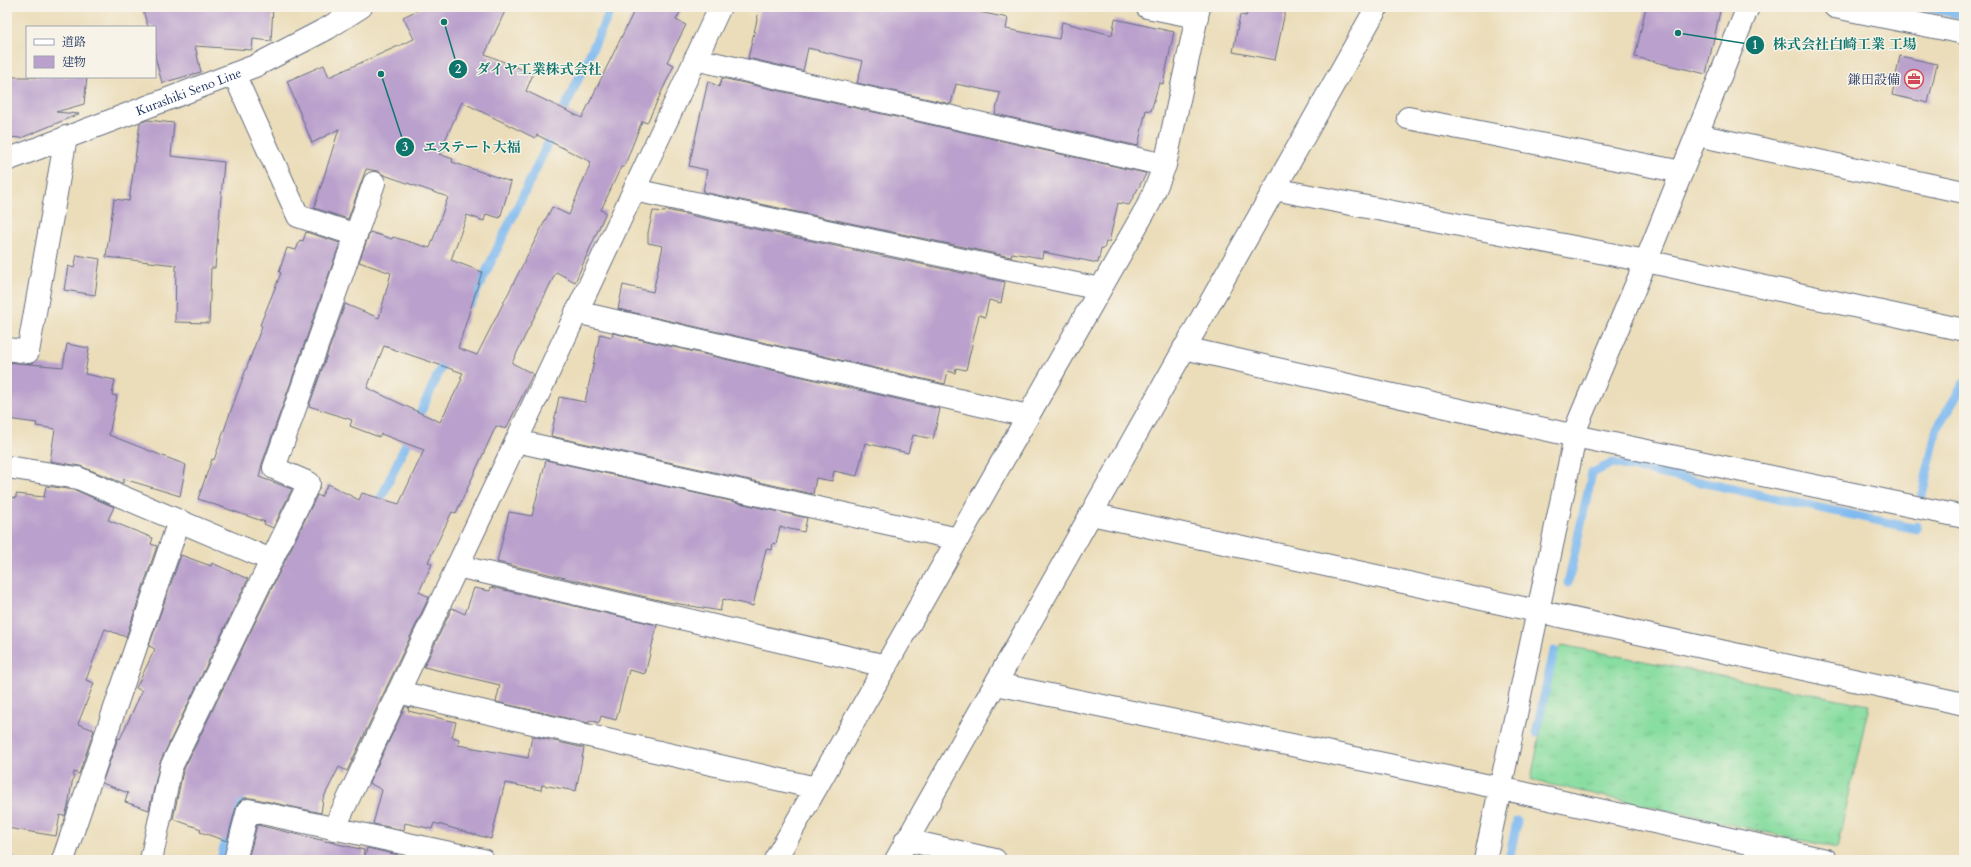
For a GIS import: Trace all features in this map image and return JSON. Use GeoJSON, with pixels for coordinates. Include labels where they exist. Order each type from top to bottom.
{"type":"FeatureCollection","features":[{"type":"Feature","properties":{"kind":"street","name":"Kurashiki Seno Line"},"geometry":{"type":"LineString","coordinates":[[7,160],[255,66],[321,32],[361,7]]}},
{"type":"Feature","properties":{"kind":"street"},"geometry":{"type":"LineString","coordinates":[[334,829],[720,7]]}},
{"type":"Feature","properties":{"kind":"street"},"geometry":{"type":"LineString","coordinates":[[775,860],[1150,202],[1165,165],[1198,12],[1147,7]]}},
{"type":"Feature","properties":{"kind":"street"},"geometry":{"type":"LineString","coordinates":[[896,860],[1377,7]]}},
{"type":"Feature","properties":{"kind":"street"},"geometry":{"type":"LineString","coordinates":[[1485,860],[1578,423],[1646,261],[1748,7]]}},
{"type":"Feature","properties":{"kind":"street"},"geometry":{"type":"LineString","coordinates":[[1835,7],[1964,33]]}},
{"type":"Feature","properties":{"kind":"street"},"geometry":{"type":"LineString","coordinates":[[695,59],[1165,165]]}},
{"type":"Feature","properties":{"kind":"street"},"geometry":{"type":"LineString","coordinates":[[234,74],[298,216],[356,235]]}},
{"type":"Feature","properties":{"kind":"street"},"geometry":{"type":"LineString","coordinates":[[1408,118],[1682,172]]}},
{"type":"Feature","properties":{"kind":"street"},"geometry":{"type":"LineString","coordinates":[[1697,135],[1964,192]]}},
{"type":"Feature","properties":{"kind":"street"},"geometry":{"type":"LineString","coordinates":[[7,349],[28,352],[66,137]]}},
{"type":"Feature","properties":{"kind":"street"},"geometry":{"type":"LineString","coordinates":[[152,860],[171,767],[309,483],[274,468],[374,183]]}},
{"type":"Feature","properties":{"kind":"street"},"geometry":{"type":"LineString","coordinates":[[1274,188],[1646,261],[1964,330]]}},
{"type":"Feature","properties":{"kind":"street"},"geometry":{"type":"LineString","coordinates":[[634,190],[1100,289]]}},
{"type":"Feature","properties":{"kind":"street"},"geometry":{"type":"LineString","coordinates":[[576,312],[1028,416]]}},
{"type":"Feature","properties":{"kind":"street"},"geometry":{"type":"LineString","coordinates":[[1184,348],[1575,436],[1964,517]]}},
{"type":"Feature","properties":{"kind":"street"},"geometry":{"type":"LineString","coordinates":[[516,441],[958,539]]}},
{"type":"Feature","properties":{"kind":"street"},"geometry":{"type":"LineString","coordinates":[[7,467],[78,478],[271,560]]}},
{"type":"Feature","properties":{"kind":"street"},"geometry":{"type":"LineString","coordinates":[[1091,514],[1964,704]]}},
{"type":"Feature","properties":{"kind":"street"},"geometry":{"type":"LineString","coordinates":[[63,860],[179,521]]}},
{"type":"Feature","properties":{"kind":"street"},"geometry":{"type":"LineString","coordinates":[[457,566],[886,666]]}},
{"type":"Feature","properties":{"kind":"street"},"geometry":{"type":"LineString","coordinates":[[996,684],[1500,788],[1826,860]]}},
{"type":"Feature","properties":{"kind":"street"},"geometry":{"type":"LineString","coordinates":[[398,692],[816,788]]}},
{"type":"Feature","properties":{"kind":"street"},"geometry":{"type":"LineString","coordinates":[[235,860],[248,810],[483,860]]}},
{"type":"Feature","properties":{"kind":"street"},"geometry":{"type":"LineString","coordinates":[[906,840],[995,860]]}},
{"type":"Feature","properties":{"kind":"green space"},"geometry":{"type":"Polygon","coordinates":[[[1562,645],[1869,705],[1837,848],[1531,779],[1556,654],[1562,645]]]}},
{"type":"Feature","properties":{"kind":"building"},"geometry":{"type":"Polygon","coordinates":[[[142,7],[273,7],[271,41],[253,39],[252,50],[195,46],[201,72],[162,83],[156,60],[156,26],[148,26],[142,7]]]}},
{"type":"Feature","properties":{"kind":"building"},"geometry":{"type":"Polygon","coordinates":[[[424,7],[507,7],[485,54],[533,74],[526,91],[582,118],[636,7],[683,7],[676,20],[686,25],[667,62],[674,65],[647,123],[642,121],[624,167],[621,167],[601,210],[606,212],[575,282],[556,272],[512,363],[533,374],[506,429],[496,426],[456,513],[452,512],[428,562],[432,564],[419,592],[429,597],[347,771],[339,767],[323,799],[321,813],[251,798],[244,798],[236,807],[227,841],[200,832],[201,829],[173,819],[183,771],[317,495],[321,497],[328,484],[359,500],[362,493],[399,504],[424,450],[381,434],[379,437],[350,426],[352,420],[309,406],[345,304],[379,318],[391,273],[359,262],[370,232],[430,248],[448,197],[384,175],[378,171],[366,169],[348,219],[314,208],[339,129],[312,143],[287,81],[324,65],[329,77],[414,39],[403,17],[424,7]],[[462,102],[439,154],[453,159],[452,162],[511,182],[500,218],[486,214],[484,221],[467,215],[451,260],[482,272],[458,348],[477,355],[552,207],[569,215],[591,162],[537,135],[535,138],[462,102]],[[384,346],[367,388],[440,422],[462,379],[460,378],[463,373],[384,346]]]}},
{"type":"Feature","properties":{"kind":"building"},"geometry":{"type":"Polygon","coordinates":[[[760,7],[955,7],[1008,18],[1006,29],[1059,39],[1062,22],[1112,35],[1115,19],[1174,32],[1163,84],[1159,83],[1151,111],[1146,110],[1138,146],[995,114],[1000,93],[956,84],[951,104],[857,83],[863,61],[808,48],[803,71],[748,58],[760,7]]]}},
{"type":"Feature","properties":{"kind":"building"},"geometry":{"type":"Polygon","coordinates":[[[1249,7],[1286,7],[1275,60],[1233,52],[1240,15],[1246,16],[1249,7]]]}},
{"type":"Feature","properties":{"kind":"building"},"geometry":{"type":"Polygon","coordinates":[[[1646,7],[1721,7],[1706,74],[1635,57],[1646,7]]]}},
{"type":"Feature","properties":{"kind":"building","name":"鎌田設備"},"geometry":{"type":"Polygon","coordinates":[[[1900,56],[1937,64],[1928,103],[1892,95],[1900,56]]]}},
{"type":"Feature","properties":{"kind":"building"},"geometry":{"type":"Polygon","coordinates":[[[7,77],[87,78],[84,104],[56,112],[79,114],[21,138],[7,137],[7,77]]]}},
{"type":"Feature","properties":{"kind":"building"},"geometry":{"type":"Polygon","coordinates":[[[722,78],[1146,174],[1129,205],[1118,203],[1109,242],[1106,242],[1104,249],[1101,248],[1098,263],[1043,252],[1042,258],[1012,253],[1011,257],[703,192],[707,170],[689,166],[708,81],[719,87],[722,78]]]}},
{"type":"Feature","properties":{"kind":"building"},"geometry":{"type":"Polygon","coordinates":[[[147,120],[174,123],[171,156],[224,162],[215,268],[211,268],[209,323],[175,322],[176,265],[106,257],[114,199],[129,201],[140,123],[147,120]]]}},
{"type":"Feature","properties":{"kind":"building"},"geometry":{"type":"Polygon","coordinates":[[[666,210],[1005,282],[1001,303],[989,300],[985,317],[979,315],[966,370],[956,368],[955,373],[948,371],[945,384],[618,309],[623,285],[653,292],[663,246],[648,243],[648,233],[653,211],[665,212],[666,210]]]}},
{"type":"Feature","properties":{"kind":"building"},"geometry":{"type":"Polygon","coordinates":[[[306,232],[340,243],[262,464],[259,477],[292,489],[273,528],[264,524],[265,522],[198,499],[212,459],[214,460],[262,326],[260,325],[281,273],[279,272],[287,248],[296,250],[300,240],[303,241],[306,232]]]}},
{"type":"Feature","properties":{"kind":"building"},"geometry":{"type":"Polygon","coordinates":[[[77,255],[100,259],[95,295],[64,290],[68,266],[74,268],[77,255]]]}},
{"type":"Feature","properties":{"kind":"building"},"geometry":{"type":"Polygon","coordinates":[[[613,333],[940,409],[933,439],[913,435],[908,453],[865,443],[857,476],[834,471],[832,481],[816,478],[813,494],[551,436],[559,397],[585,402],[600,334],[612,337],[613,333]]]}},
{"type":"Feature","properties":{"kind":"building"},"geometry":{"type":"Polygon","coordinates":[[[67,344],[89,348],[85,374],[115,380],[112,395],[117,396],[109,435],[186,465],[180,496],[124,479],[123,483],[80,466],[50,461],[55,429],[36,426],[37,423],[7,419],[7,362],[63,367],[67,344]]]}},
{"type":"Feature","properties":{"kind":"building"},"geometry":{"type":"Polygon","coordinates":[[[546,460],[807,518],[804,532],[780,527],[776,544],[773,543],[772,550],[766,549],[753,606],[723,599],[720,611],[663,601],[497,562],[509,512],[532,516],[546,460]]]}},
{"type":"Feature","properties":{"kind":"building"},"geometry":{"type":"Polygon","coordinates":[[[46,486],[75,490],[114,507],[108,520],[153,538],[151,544],[157,546],[126,637],[105,629],[86,680],[94,683],[78,724],[94,730],[79,774],[74,772],[68,806],[65,816],[60,815],[56,836],[7,828],[7,496],[16,498],[16,494],[44,497],[46,486]]]}},
{"type":"Feature","properties":{"kind":"building"},"geometry":{"type":"Polygon","coordinates":[[[181,555],[211,566],[212,563],[248,579],[160,762],[149,810],[125,802],[128,793],[102,783],[118,738],[120,739],[142,691],[136,688],[155,649],[149,646],[181,555]]]}},
{"type":"Feature","properties":{"kind":"building"},"geometry":{"type":"Polygon","coordinates":[[[491,587],[657,625],[645,674],[629,670],[616,720],[601,716],[599,723],[590,720],[589,723],[496,702],[500,685],[424,667],[452,608],[465,614],[474,588],[490,591],[491,587]]]}},
{"type":"Feature","properties":{"kind":"building"},"geometry":{"type":"Polygon","coordinates":[[[405,707],[409,707],[408,711],[456,722],[452,737],[459,739],[458,745],[528,758],[532,736],[584,748],[576,791],[542,785],[541,790],[505,783],[491,839],[434,823],[432,829],[405,823],[404,830],[373,824],[382,790],[369,783],[405,707]]]}},
{"type":"Feature","properties":{"kind":"building"},"geometry":{"type":"Polygon","coordinates":[[[257,825],[364,850],[363,860],[248,860],[257,825]]]}},
{"type":"Feature","properties":{"kind":"building"},"geometry":{"type":"Polygon","coordinates":[[[367,848],[398,855],[397,860],[364,860],[367,848]]]}},
{"type":"Feature","properties":{"kind":"waterway"},"geometry":{"type":"LineString","coordinates":[[559,120],[612,7]]}},
{"type":"Feature","properties":{"kind":"waterway"},"geometry":{"type":"LineString","coordinates":[[1926,7],[1964,15]]}},
{"type":"Feature","properties":{"kind":"waterway"},"geometry":{"type":"LineString","coordinates":[[471,303],[554,131]]}},
{"type":"Feature","properties":{"kind":"waterway"},"geometry":{"type":"LineString","coordinates":[[376,509],[447,355]]}},
{"type":"Feature","properties":{"kind":"waterway"},"geometry":{"type":"LineString","coordinates":[[1922,495],[1937,428],[1964,383]]}},
{"type":"Feature","properties":{"kind":"waterway"},"geometry":{"type":"LineString","coordinates":[[1568,583],[1592,473],[1613,463],[1917,529],[1917,526]]}},
{"type":"Feature","properties":{"kind":"waterway"},"geometry":{"type":"LineString","coordinates":[[1536,733],[1554,651]]}},
{"type":"Feature","properties":{"kind":"waterway"},"geometry":{"type":"LineString","coordinates":[[221,860],[226,837],[242,792]]}},
{"type":"Feature","properties":{"kind":"waterway"},"geometry":{"type":"LineString","coordinates":[[1509,860],[1517,821]]}},
{"type":"Feature","properties":{"kind":"waterway"},"geometry":{"type":"LineString","coordinates":[[7,859],[11,860]]}},
{"type":"Feature","properties":{"kind":"place","name":"ダイヤ工業株式会社"},"geometry":{"type":"Point","coordinates":[444,22]}},
{"type":"Feature","properties":{"kind":"place","name":"株式会社白崎工業 工場"},"geometry":{"type":"Point","coordinates":[1678,33]}},
{"type":"Feature","properties":{"kind":"place","name":"エステート大福"},"geometry":{"type":"Point","coordinates":[381,74]}},
{"type":"Feature","properties":{"kind":"place","name":"鎌田設備"},"geometry":{"type":"Point","coordinates":[1914,79]}}]}
